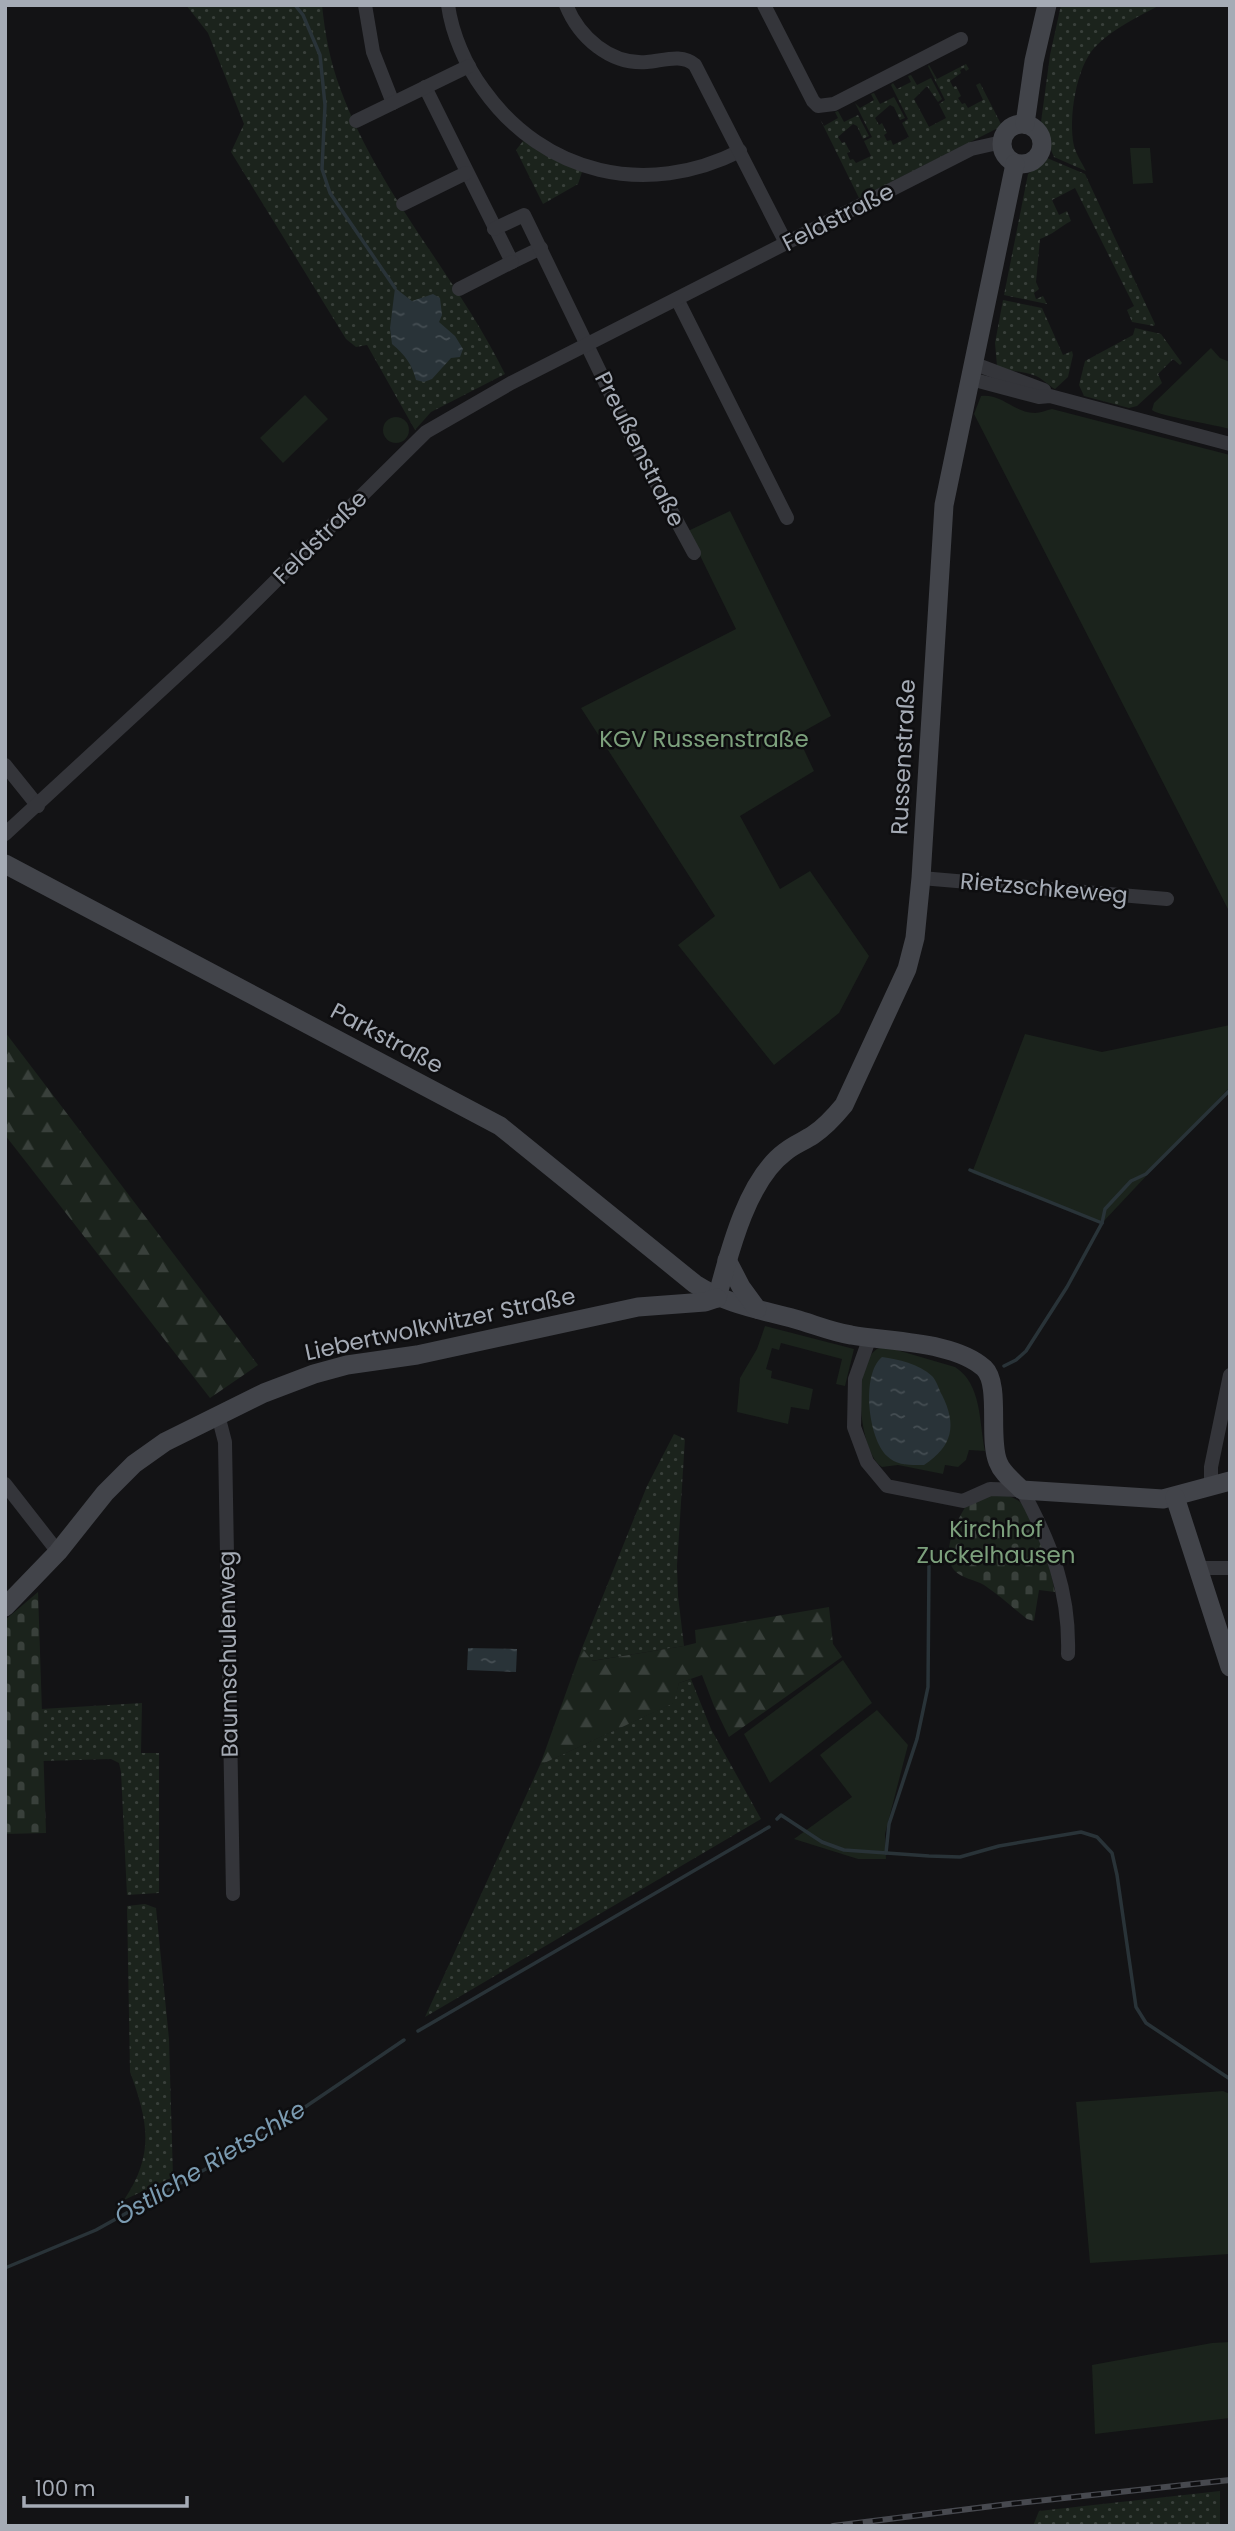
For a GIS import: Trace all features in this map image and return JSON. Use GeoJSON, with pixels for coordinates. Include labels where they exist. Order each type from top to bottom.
{"type":"FeatureCollection","features":[{"type":"Feature","properties":{"kind":"street"},"geometry":{"type":"LineString","coordinates":[[365,5],[373,52],[393,103]]}},
{"type":"Feature","properties":{"kind":"street"},"geometry":{"type":"LineString","coordinates":[[448,5],[454,29],[469,66],[489,97],[527,136],[554,153],[584,166],[635,175],[669,174],[700,168],[740,151]]}},
{"type":"Feature","properties":{"kind":"street"},"geometry":{"type":"LineString","coordinates":[[566,5],[579,31],[602,50],[637,62],[675,59],[690,61],[698,71],[786,243]]}},
{"type":"Feature","properties":{"kind":"street"},"geometry":{"type":"LineString","coordinates":[[1025,124],[1034,61],[1047,5]]}},
{"type":"Feature","properties":{"kind":"street"},"geometry":{"type":"LineString","coordinates":[[770,7],[813,101],[818,106],[829,105],[961,38]]}},
{"type":"Feature","properties":{"kind":"street"},"geometry":{"type":"LineString","coordinates":[[356,121],[469,66]]}},
{"type":"Feature","properties":{"kind":"street"},"geometry":{"type":"LineString","coordinates":[[425,87],[512,262]]}},
{"type":"Feature","properties":{"kind":"street"},"geometry":{"type":"LineString","coordinates":[[1025,124],[1040,135],[1042,150],[1033,161],[1016,164],[1004,154],[1002,142],[1009,129],[1025,124]]}},
{"type":"Feature","properties":{"kind":"street","name":"Feldstraße"},"geometry":{"type":"LineString","coordinates":[[5,834],[224,632],[426,432],[501,389],[971,149],[1002,142]]}},
{"type":"Feature","properties":{"kind":"street","name":"Russenstraße"},"geometry":{"type":"LineString","coordinates":[[717,1298],[727,1260],[760,1177],[784,1152],[833,1119],[849,1095],[908,969],[915,938],[921,878],[944,505],[1016,164]]}},
{"type":"Feature","properties":{"kind":"street"},"geometry":{"type":"LineString","coordinates":[[403,204],[466,173]]}},
{"type":"Feature","properties":{"kind":"street","name":"Preußenstraße"},"geometry":{"type":"LineString","coordinates":[[494,229],[524,215],[632,438],[694,553]]}},
{"type":"Feature","properties":{"kind":"street"},"geometry":{"type":"LineString","coordinates":[[459,289],[541,248]]}},
{"type":"Feature","properties":{"kind":"street"},"geometry":{"type":"LineString","coordinates":[[677,299],[787,518]]}},
{"type":"Feature","properties":{"kind":"street"},"geometry":{"type":"LineString","coordinates":[[973,372],[1039,397],[1050,396],[1230,444]]}},
{"type":"Feature","properties":{"kind":"street"},"geometry":{"type":"LineString","coordinates":[[5,765],[38,806]]}},
{"type":"Feature","properties":{"kind":"street","name":"Parkstraße"},"geometry":{"type":"LineString","coordinates":[[5,864],[500,1126],[695,1284],[717,1298]]}},
{"type":"Feature","properties":{"kind":"street","name":"Rietzschkeweg"},"geometry":{"type":"LineString","coordinates":[[921,878],[1167,898]]}},
{"type":"Feature","properties":{"kind":"street"},"geometry":{"type":"LineString","coordinates":[[727,1260],[757,1310]]}},
{"type":"Feature","properties":{"kind":"street"},"geometry":{"type":"LineString","coordinates":[[717,1298],[850,1335],[906,1340],[962,1356],[985,1369],[992,1382],[993,1441],[997,1461],[1007,1476],[1022,1490],[1050,1546],[1060,1579],[1069,1633],[1068,1654]]}},
{"type":"Feature","properties":{"kind":"street","name":"Liebertwolkwitzer Straße"},"geometry":{"type":"LineString","coordinates":[[5,1607],[58,1552],[105,1493],[134,1464],[165,1442],[292,1381],[348,1365],[418,1355],[638,1307],[705,1302],[717,1298]]}},
{"type":"Feature","properties":{"kind":"street"},"geometry":{"type":"LineString","coordinates":[[870,1337],[855,1375],[853,1398],[855,1435],[867,1462],[887,1486],[963,1501],[990,1489],[1148,1499],[1175,1497],[1220,1484],[1210,1467],[1230,1375]]}},
{"type":"Feature","properties":{"kind":"street","name":"Baumschulenweg"},"geometry":{"type":"LineString","coordinates":[[218,1415],[225,1442],[233,1894]]}},
{"type":"Feature","properties":{"kind":"street"},"geometry":{"type":"LineString","coordinates":[[5,1484],[58,1552]]}},
{"type":"Feature","properties":{"kind":"street"},"geometry":{"type":"LineString","coordinates":[[1175,1497],[1230,1667]]}},
{"type":"Feature","properties":{"kind":"street"},"geometry":{"type":"LineString","coordinates":[[1199,1568],[1230,1568]]}},
{"type":"Feature","properties":{"kind":"green space"},"geometry":{"type":"Polygon","coordinates":[[[186,5],[322,5],[333,68],[356,126],[396,199],[486,338],[505,374],[431,412],[415,430],[367,345],[356,347],[346,339],[231,152],[244,124],[208,33],[186,5]]]}},
{"type":"Feature","properties":{"kind":"green space"},"geometry":{"type":"Polygon","coordinates":[[[1061,5],[1160,5],[1109,35],[1095,47],[1083,67],[1075,94],[1072,135],[1075,149],[1086,171],[1054,157],[1041,122],[1050,55],[1061,5]]]}},
{"type":"Feature","properties":{"kind":"green space"},"geometry":{"type":"Polygon","coordinates":[[[966,64],[969,69],[960,70],[961,73],[950,81],[961,96],[958,98],[968,108],[983,100],[976,85],[980,83],[1002,126],[859,198],[820,119],[824,126],[838,118],[835,112],[838,111],[844,122],[858,115],[869,136],[863,139],[857,126],[853,124],[838,137],[842,143],[845,142],[850,152],[847,153],[850,160],[853,159],[856,163],[871,156],[864,141],[872,137],[855,103],[860,108],[874,100],[871,94],[874,93],[880,104],[894,97],[905,118],[900,120],[894,107],[890,105],[875,118],[879,125],[882,123],[887,133],[884,135],[887,141],[891,140],[893,145],[909,137],[902,123],[908,119],[891,85],[893,83],[897,89],[911,82],[908,76],[911,75],[917,85],[931,78],[942,99],[938,102],[927,86],[914,99],[929,127],[946,118],[939,104],[945,100],[928,66],[937,79],[966,64]]]}},
{"type":"Feature","properties":{"kind":"green space"},"geometry":{"type":"Polygon","coordinates":[[[527,136],[584,166],[578,184],[543,204],[516,150],[527,136]]]}},
{"type":"Feature","properties":{"kind":"green space"},"geometry":{"type":"Polygon","coordinates":[[[1130,148],[1150,148],[1153,183],[1133,184],[1130,148]]]}},
{"type":"Feature","properties":{"kind":"green space"},"geometry":{"type":"Polygon","coordinates":[[[1047,158],[1085,174],[1154,326],[1132,322],[1127,310],[1134,306],[1075,188],[1052,200],[1059,215],[1067,211],[1071,221],[1040,239],[1036,282],[1039,289],[1034,293],[1036,299],[1043,296],[1047,304],[1004,295],[1028,174],[1047,158]]]}},
{"type":"Feature","properties":{"kind":"green space"},"geometry":{"type":"Polygon","coordinates":[[[1003,300],[1042,308],[1063,355],[1072,351],[1068,377],[1055,389],[1036,376],[997,366],[995,343],[1003,300]]]}},
{"type":"Feature","properties":{"kind":"green space"},"geometry":{"type":"Polygon","coordinates":[[[1135,328],[1161,334],[1182,363],[1180,365],[1173,359],[1158,374],[1162,383],[1137,406],[1129,408],[1084,396],[1079,385],[1085,361],[1133,335],[1135,328]]]}},
{"type":"Feature","properties":{"kind":"green space"},"geometry":{"type":"Polygon","coordinates":[[[1211,348],[1220,358],[1230,362],[1230,429],[1152,410],[1154,403],[1211,348]]]}},
{"type":"Feature","properties":{"kind":"green space"},"geometry":{"type":"Polygon","coordinates":[[[305,395],[328,419],[283,463],[260,438],[305,395]]]}},
{"type":"Feature","properties":{"kind":"green space"},"geometry":{"type":"Polygon","coordinates":[[[981,396],[996,398],[1028,412],[1037,413],[1052,409],[1230,455],[1230,913],[974,414],[981,396]]]}},
{"type":"Feature","properties":{"kind":"green space"},"geometry":{"type":"Polygon","coordinates":[[[396,417],[405,421],[409,430],[405,439],[396,443],[387,439],[383,430],[387,421],[396,417]]]}},
{"type":"Feature","properties":{"kind":"green space","name":"KGV Russenstraße"},"geometry":{"type":"Polygon","coordinates":[[[730,511],[831,716],[797,735],[814,771],[740,816],[780,889],[810,871],[869,956],[839,1013],[774,1065],[678,945],[715,916],[581,708],[736,629],[688,531],[730,511]]]}},
{"type":"Feature","properties":{"kind":"green space"},"geometry":{"type":"Polygon","coordinates":[[[1230,1025],[1230,1087],[1102,1223],[972,1173],[1025,1034],[1102,1052],[1230,1025]]]}},
{"type":"Feature","properties":{"kind":"green space"},"geometry":{"type":"Polygon","coordinates":[[[5,1032],[258,1365],[210,1398],[5,1135],[5,1032]]]}},
{"type":"Feature","properties":{"kind":"green space"},"geometry":{"type":"Polygon","coordinates":[[[765,1326],[854,1349],[845,1386],[836,1384],[842,1359],[781,1343],[779,1350],[772,1348],[766,1369],[772,1371],[771,1378],[813,1389],[809,1410],[791,1407],[788,1424],[737,1412],[740,1378],[757,1349],[765,1326]]]}},
{"type":"Feature","properties":{"kind":"green space"},"geometry":{"type":"Polygon","coordinates":[[[879,1348],[890,1348],[955,1367],[964,1374],[978,1404],[985,1451],[969,1450],[966,1460],[958,1467],[945,1465],[943,1474],[898,1465],[882,1467],[867,1443],[861,1406],[864,1369],[870,1356],[879,1348]]]}},
{"type":"Feature","properties":{"kind":"green space"},"geometry":{"type":"Polygon","coordinates":[[[674,1434],[685,1439],[677,1566],[684,1646],[591,1661],[582,1648],[647,1486],[674,1434]]]}},
{"type":"Feature","properties":{"kind":"green space","name":"Kirchhof Zuckelhausen"},"geometry":{"type":"Polygon","coordinates":[[[994,1494],[1010,1496],[1022,1504],[1032,1515],[1045,1545],[1055,1592],[1039,1590],[1034,1621],[1027,1619],[984,1585],[957,1573],[950,1563],[951,1537],[967,1504],[994,1494]]]}},
{"type":"Feature","properties":{"kind":"green space"},"geometry":{"type":"Polygon","coordinates":[[[38,1592],[46,1833],[5,1834],[5,1620],[38,1592]]]}},
{"type":"Feature","properties":{"kind":"green space"},"geometry":{"type":"Polygon","coordinates":[[[829,1607],[833,1644],[842,1657],[729,1737],[702,1675],[679,1683],[674,1703],[540,1765],[582,1648],[592,1661],[684,1646],[696,1643],[695,1630],[829,1607]]]}},
{"type":"Feature","properties":{"kind":"green space"},"geometry":{"type":"Polygon","coordinates":[[[843,1660],[872,1703],[770,1783],[744,1734],[843,1660]]]}},
{"type":"Feature","properties":{"kind":"green space"},"geometry":{"type":"Polygon","coordinates":[[[691,1679],[711,1729],[761,1819],[425,2017],[540,1765],[673,1703],[679,1683],[691,1679]]]}},
{"type":"Feature","properties":{"kind":"green space"},"geometry":{"type":"Polygon","coordinates":[[[142,1703],[141,1753],[159,1753],[159,1893],[127,1895],[119,1763],[111,1759],[42,1761],[41,1709],[142,1703]]]}},
{"type":"Feature","properties":{"kind":"green space"},"geometry":{"type":"Polygon","coordinates":[[[877,1710],[908,1745],[885,1834],[886,1859],[858,1859],[794,1839],[852,1797],[820,1755],[877,1710]]]}},
{"type":"Feature","properties":{"kind":"green space"},"geometry":{"type":"Polygon","coordinates":[[[145,1904],[156,1908],[169,2039],[173,2177],[124,2200],[141,2167],[145,2137],[141,2106],[130,2072],[127,1906],[145,1904]]]}},
{"type":"Feature","properties":{"kind":"green space"},"geometry":{"type":"Polygon","coordinates":[[[1223,2091],[1230,2094],[1230,2254],[1090,2263],[1076,2102],[1223,2091]]]}},
{"type":"Feature","properties":{"kind":"green space"},"geometry":{"type":"Polygon","coordinates":[[[1230,2342],[1230,2418],[1095,2434],[1092,2365],[1230,2342]]]}},
{"type":"Feature","properties":{"kind":"green space"},"geometry":{"type":"Polygon","coordinates":[[[1220,2491],[1220,2526],[1033,2526],[1039,2511],[1220,2491]]]}},
{"type":"Feature","properties":{"kind":"water"},"geometry":{"type":"Polygon","coordinates":[[[395,288],[412,301],[433,294],[440,298],[442,315],[439,322],[455,336],[463,349],[460,357],[451,358],[432,379],[424,382],[416,380],[407,360],[392,344],[390,328],[395,288]]]}},
{"type":"Feature","properties":{"kind":"water"},"geometry":{"type":"Polygon","coordinates":[[[882,1357],[908,1363],[927,1372],[935,1380],[947,1406],[950,1434],[941,1450],[924,1465],[895,1462],[880,1447],[875,1435],[869,1391],[875,1365],[882,1357]]]}},
{"type":"Feature","properties":{"kind":"water"},"geometry":{"type":"Polygon","coordinates":[[[468,1648],[517,1649],[516,1672],[467,1670],[468,1648]]]}},
{"type":"Feature","properties":{"kind":"waterway"},"geometry":{"type":"LineString","coordinates":[[295,5],[303,15],[320,55],[325,105],[322,169],[330,193],[395,288]]}},
{"type":"Feature","properties":{"kind":"waterway","name":"Östliche Rietschke"},"geometry":{"type":"LineString","coordinates":[[1004,1366],[1026,1351],[1067,1287],[1102,1223],[1105,1209],[1131,1181],[1146,1174],[1230,1090]]}},
{"type":"Feature","properties":{"kind":"waterway"},"geometry":{"type":"LineString","coordinates":[[970,1170],[1102,1223]]}},
{"type":"Feature","properties":{"kind":"waterway","name":"Östliche Rietschke"},"geometry":{"type":"LineString","coordinates":[[886,1853],[889,1824],[917,1739],[928,1687],[929,1566]]}},
{"type":"Feature","properties":{"kind":"waterway"},"geometry":{"type":"LineString","coordinates":[[777,1819],[781,1815],[822,1842],[844,1850],[929,1856],[960,1857],[999,1846],[1081,1832],[1097,1837],[1112,1853],[1136,2007],[1146,2023],[1230,2079]]}},
{"type":"Feature","properties":{"kind":"waterway","name":"Östliche Rietschke"},"geometry":{"type":"LineString","coordinates":[[418,2031],[769,1827]]}},
{"type":"Feature","properties":{"kind":"waterway","name":"Östliche Rietschke"},"geometry":{"type":"LineString","coordinates":[[5,2268],[96,2230],[249,2145],[404,2040]]}},
{"type":"Feature","properties":{"kind":"railway"},"geometry":{"type":"LineString","coordinates":[[833,2526],[1230,2480]]}}]}
